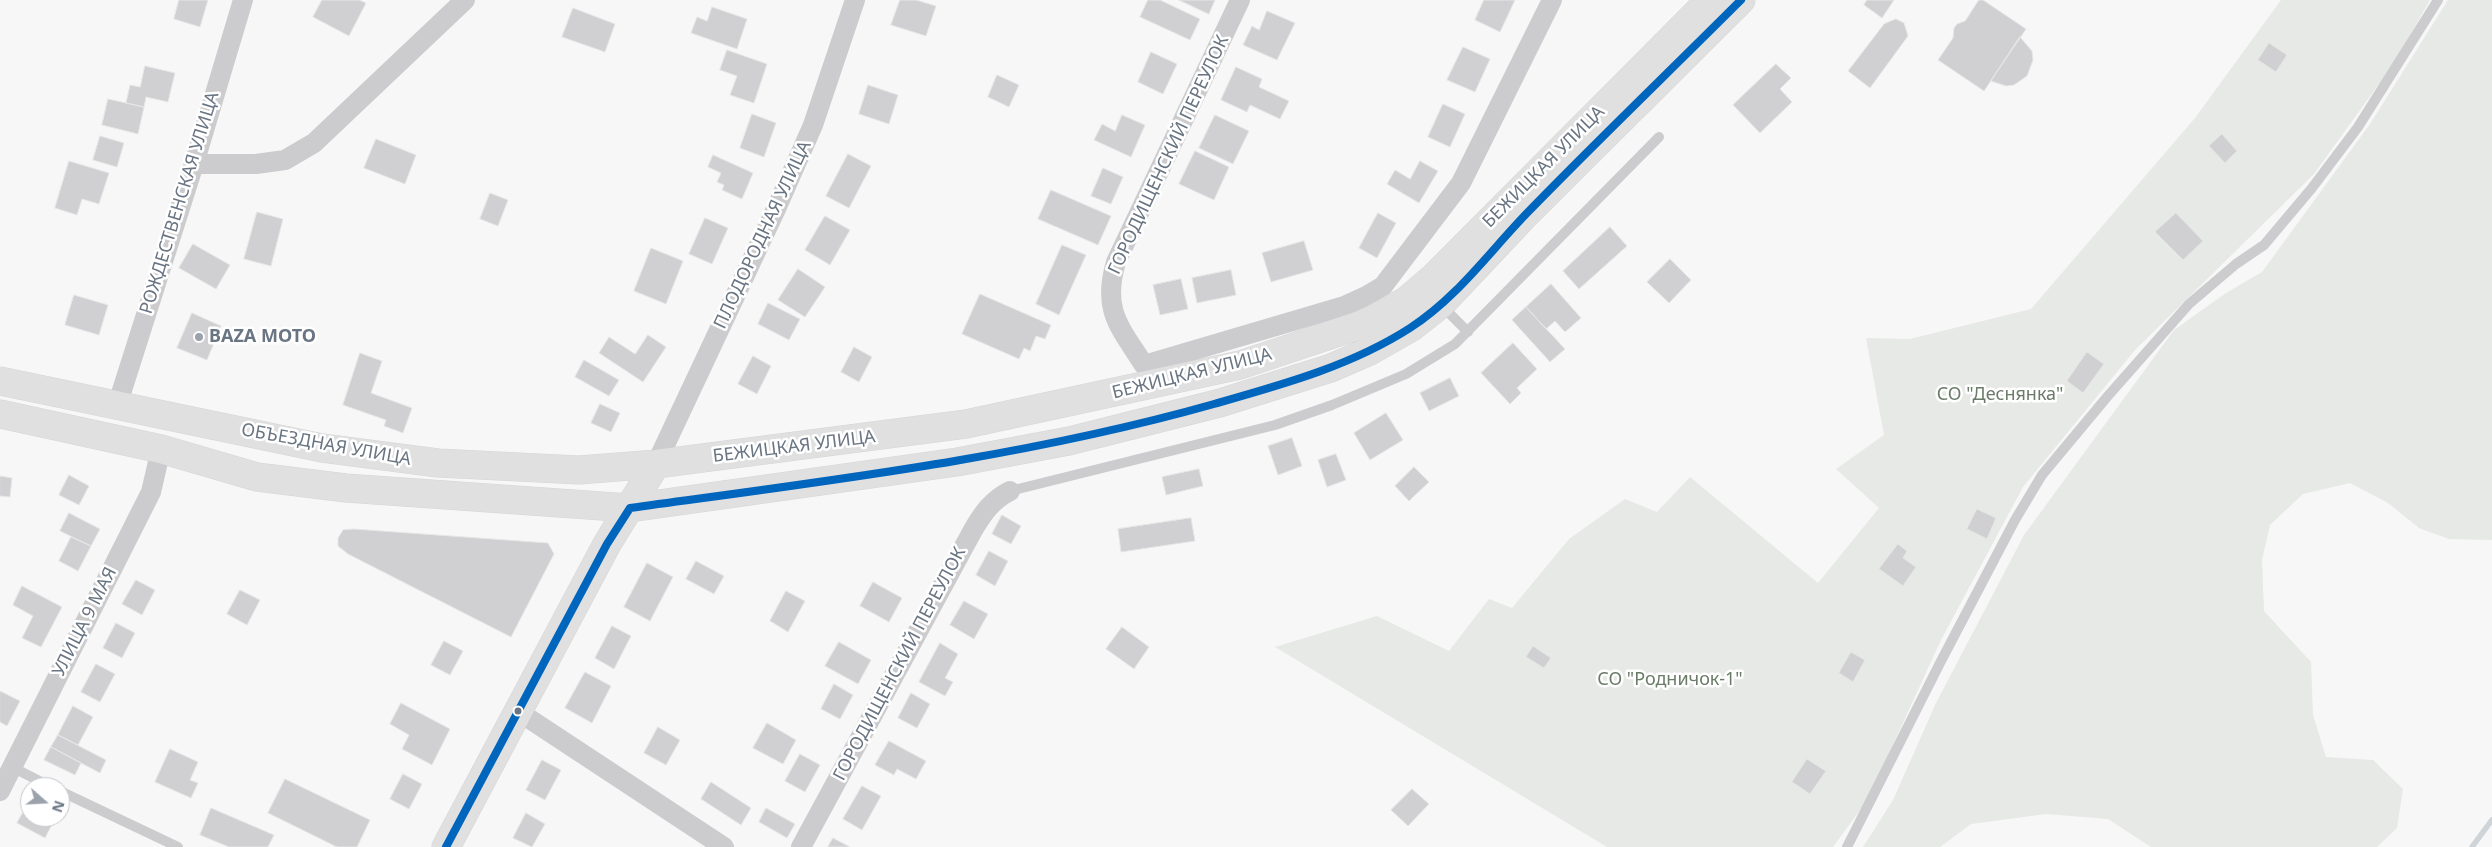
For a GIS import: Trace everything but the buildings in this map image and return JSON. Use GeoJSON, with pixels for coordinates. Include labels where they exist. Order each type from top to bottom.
{"type":"FeatureCollection","features":[{"type":"Feature","properties":{"kind":"main road","name":"БЕЖИЦКАЯ УЛИЦА"},"geometry":{"type":"LineString","coordinates":[[656,464],[937,428],[1022,414],[1240,366],[1366,323],[1406,301],[1434,277],[1710,0]]}},
{"type":"Feature","properties":{"kind":"main road","name":"БЕЖИЦКАЯ УЛИЦА"},"geometry":{"type":"LineString","coordinates":[[630,508],[957,462],[1069,441],[1163,419],[1331,368],[1370,351],[1412,327],[1441,304],[1530,210],[1741,0]]}},
{"type":"Feature","properties":{"kind":"main road","name":"ОБЪЕЗДНАЯ УЛИЦА"},"geometry":{"type":"LineString","coordinates":[[0,381],[322,448],[400,459],[564,470],[656,464]]}},
{"type":"Feature","properties":{"kind":"main road","name":"ОБЪЕЗДНАЯ УЛИЦА"},"geometry":{"type":"LineString","coordinates":[[0,414],[161,449],[257,477],[366,490],[630,508]]}},
{"type":"Feature","properties":{"kind":"main road"},"geometry":{"type":"LineString","coordinates":[[446,847],[607,544],[656,464]]}},
{"type":"Feature","properties":{"kind":"street","name":"РОЖДЕСТВЕНСКАЯ УЛИЦА"},"geometry":{"type":"LineString","coordinates":[[117,406],[194,164],[243,0]]}},
{"type":"Feature","properties":{"kind":"street"},"geometry":{"type":"LineString","coordinates":[[194,164],[256,164],[285,160],[314,143],[465,0]]}},
{"type":"Feature","properties":{"kind":"street","name":"ПЛОДОРОДНАЯ УЛИЦА"},"geometry":{"type":"LineString","coordinates":[[656,464],[776,209],[813,125],[856,0]]}},
{"type":"Feature","properties":{"kind":"street","name":"ГОРОДИЩЕНСКИЙ ПЕРЕУЛОК"},"geometry":{"type":"LineString","coordinates":[[1240,0],[1116,262],[1111,279],[1110,300],[1118,325],[1144,365],[1344,306],[1383,286],[1461,183],[1552,0]]}},
{"type":"Feature","properties":{"kind":"street","name":"УЛИЦА 9 МАЯ"},"geometry":{"type":"LineString","coordinates":[[0,791],[151,492],[161,449]]}},
{"type":"Feature","properties":{"kind":"street","name":"ГОРОДИЩЕНСКИЙ ПЕРЕУЛОК"},"geometry":{"type":"LineString","coordinates":[[801,847],[973,530],[985,510],[998,497],[1010,491]]}},
{"type":"Feature","properties":{"kind":"street"},"geometry":{"type":"LineString","coordinates":[[519,712],[724,847]]}},
{"type":"Feature","properties":{"kind":"lane"},"geometry":{"type":"LineString","coordinates":[[1847,847],[1944,655],[2015,520],[2042,475],[2189,304],[2236,264],[2264,245],[2312,188],[2358,128],[2438,0]]}},
{"type":"Feature","properties":{"kind":"lane"},"geometry":{"type":"LineString","coordinates":[[1010,491],[1233,437],[1291,419],[1406,374],[1444,352],[1468,332],[1659,136]]}},
{"type":"Feature","properties":{"kind":"lane"},"geometry":{"type":"LineString","coordinates":[[1441,304],[1468,332]]}},
{"type":"Feature","properties":{"kind":"lane"},"geometry":{"type":"LineString","coordinates":[[12,767],[32,777]]}},
{"type":"Feature","properties":{"kind":"lane"},"geometry":{"type":"LineString","coordinates":[[70,797],[178,847]]}},
{"type":"Feature","properties":{"kind":"green space","name":"СО \"Родничок-1\""},"geometry":{"type":"Polygon","coordinates":[[[2281,0],[2430,0],[2394,63],[2314,174],[2135,350],[2023,487],[1941,640],[1868,799],[1833,847],[1607,847],[1275,647],[1377,616],[1449,651],[1489,599],[1512,608],[1569,539],[1625,499],[1657,512],[1690,477],[1818,583],[1879,508],[1836,469],[1884,435],[1866,338],[1910,339],[2031,309],[2195,118],[2281,0]]]}},
{"type":"Feature","properties":{"kind":"green space"},"geometry":{"type":"Polygon","coordinates":[[[2448,0],[2492,0],[2492,540],[2449,539],[2419,528],[2388,503],[2350,483],[2303,494],[2270,525],[2262,560],[2264,611],[2311,662],[2313,715],[2326,757],[2373,760],[2403,789],[2397,828],[2377,847],[2151,847],[2108,819],[2046,814],[1971,824],[1940,847],[1863,847],[1893,800],[1936,703],[2024,535],[2174,330],[2226,293],[2262,272],[2370,124],[2448,0]]]}},
{"type":"Feature","properties":{"kind":"waterway"},"geometry":{"type":"LineString","coordinates":[[2472,847],[2492,820]]}},
{"type":"Feature","properties":{"kind":"transit line"},"geometry":{"type":"LineString","coordinates":[[446,847],[607,544],[630,508],[777,488],[997,454],[1142,423],[1265,389],[1340,364],[1410,328],[1443,303],[1554,185],[1741,0]]}},
{"type":"Feature","properties":{"kind":"place","name":"BAZA MOTO"},"geometry":{"type":"Point","coordinates":[199,337]}},
{"type":"Feature","properties":{"kind":"park label","name":"СО \"Деснянка\""},"geometry":{"type":"Point","coordinates":[2000,395]}}]}
